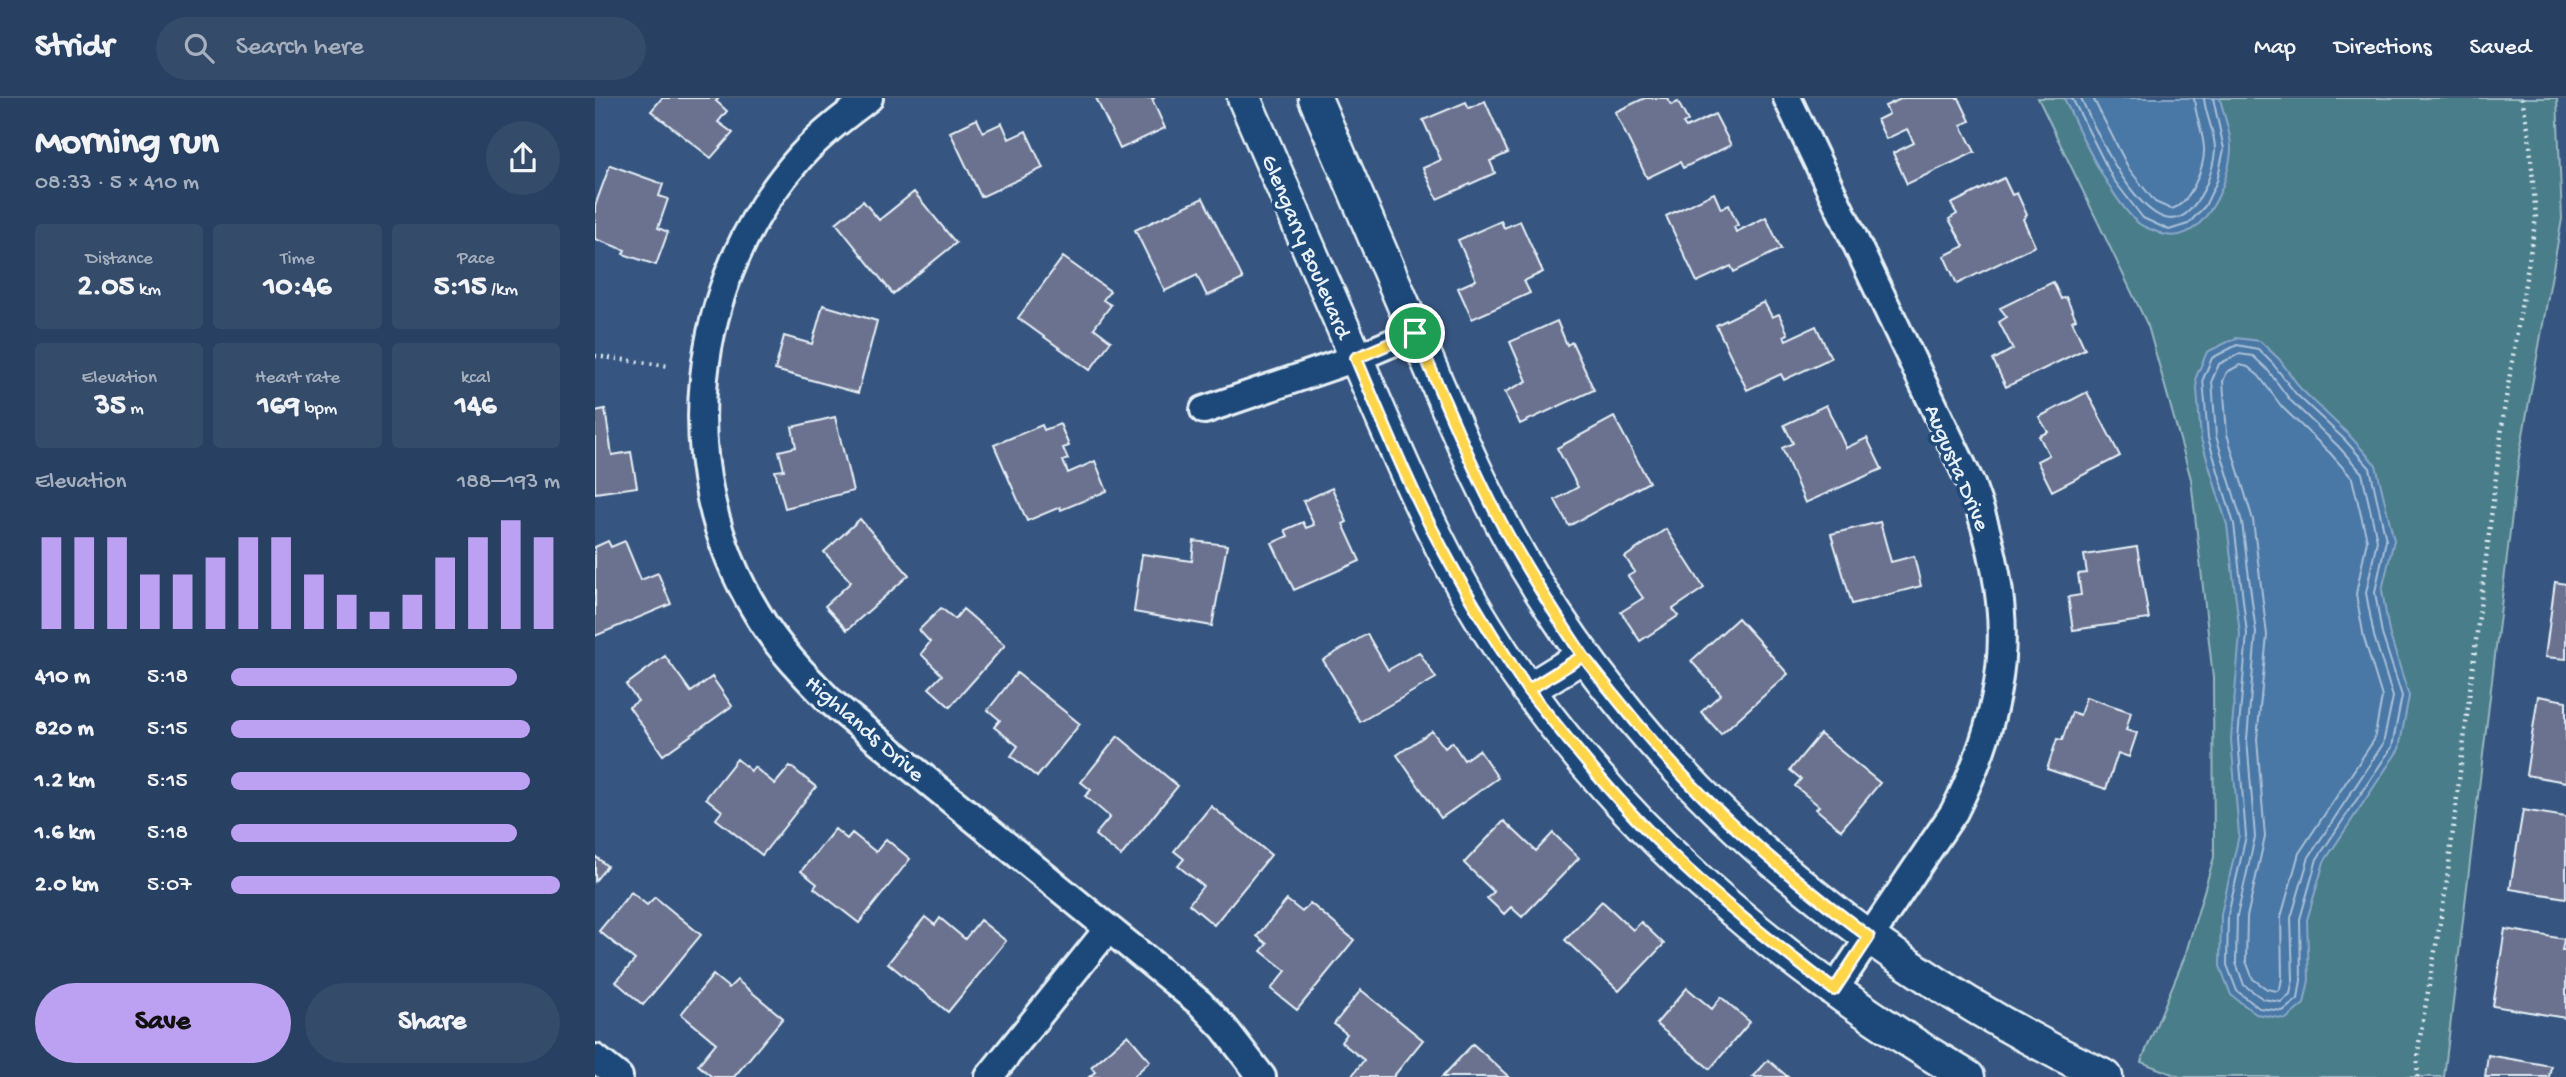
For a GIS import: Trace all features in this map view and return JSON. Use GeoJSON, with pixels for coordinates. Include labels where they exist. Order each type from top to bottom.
{"type":"FeatureCollection","features":[{"type":"Feature","properties":{"kind":"street","name":"Highlands Drive"},"geometry":{"type":"LineString","coordinates":[[869,98],[827,131],[779,183],[753,221],[723,285],[706,353],[702,388],[704,458],[718,527],[740,582],[776,642],[806,678],[831,702],[1200,1003],[1239,1045],[1262,1077]]}},
{"type":"Feature","properties":{"kind":"street","name":"Glengarry Boulevard"},"geometry":{"type":"LineString","coordinates":[[1244,98],[1401,461],[1441,546],[1487,628],[1528,690],[1594,773],[1669,852],[1749,924],[1834,990],[1968,1077]]}},
{"type":"Feature","properties":{"kind":"street"},"geometry":{"type":"LineString","coordinates":[[1315,98],[1459,435],[1503,526],[1539,589],[1583,656],[1644,733],[1712,805],[1788,874],[1869,937],[1972,1006],[2094,1074]]}},
{"type":"Feature","properties":{"kind":"street","name":"Augusta Drive"},"geometry":{"type":"LineString","coordinates":[[1787,98],[1971,484],[1992,548],[2002,616],[2001,661],[1995,706],[1970,781],[1954,811],[1834,990]]}},
{"type":"Feature","properties":{"kind":"street"},"geometry":{"type":"LineString","coordinates":[[1204,410],[1356,358],[1415,333]]}},
{"type":"Feature","properties":{"kind":"street"},"geometry":{"type":"LineString","coordinates":[[1528,690],[1583,656]]}},
{"type":"Feature","properties":{"kind":"street"},"geometry":{"type":"LineString","coordinates":[[989,1077],[1108,929]]}},
{"type":"Feature","properties":{"kind":"street"},"geometry":{"type":"LineString","coordinates":[[595,1058],[619,1077]]}},
{"type":"Feature","properties":{"kind":"path"},"geometry":{"type":"LineString","coordinates":[[2417,1077],[2419,1043],[2446,888],[2504,410],[2536,218],[2529,133],[2522,98]]}},
{"type":"Feature","properties":{"kind":"path"},"geometry":{"type":"LineString","coordinates":[[595,356],[669,366]]}},
{"type":"Feature","properties":{"kind":"green space"},"geometry":{"type":"Polygon","coordinates":[[[2038,98],[2557,98],[2562,219],[2519,457],[2444,1077],[2180,1077],[2141,1062],[2185,956],[2214,857],[2213,678],[2191,479],[2148,326],[2038,98]]]}},
{"type":"Feature","properties":{"kind":"water"},"geometry":{"type":"Polygon","coordinates":[[[2064,98],[2220,98],[2230,137],[2229,164],[2218,197],[2199,224],[2186,233],[2172,236],[2137,222],[2126,211],[2106,181],[2064,98]]]}},
{"type":"Feature","properties":{"kind":"water"},"geometry":{"type":"Polygon","coordinates":[[[2236,338],[2260,341],[2279,359],[2301,389],[2376,465],[2394,540],[2382,590],[2389,632],[2409,696],[2399,749],[2324,862],[2307,920],[2309,980],[2304,1004],[2286,1019],[2256,1014],[2231,995],[2220,966],[2221,914],[2239,835],[2231,739],[2240,634],[2227,525],[2201,439],[2196,377],[2207,352],[2236,338]]]}},
{"type":"Feature","properties":{"kind":"building"},"geometry":{"type":"Polygon","coordinates":[[[662,98],[719,98],[716,101],[727,111],[718,122],[733,133],[711,158],[651,111],[662,98]]]}},
{"type":"Feature","properties":{"kind":"building"},"geometry":{"type":"Polygon","coordinates":[[[1096,98],[1155,98],[1152,99],[1165,128],[1120,149],[1096,98]]]}},
{"type":"Feature","properties":{"kind":"building"},"geometry":{"type":"Polygon","coordinates":[[[1645,98],[1667,98],[1671,105],[1678,102],[1688,121],[1683,124],[1686,128],[1715,114],[1731,145],[1683,168],[1680,162],[1647,178],[1615,112],[1645,98]]]}},
{"type":"Feature","properties":{"kind":"building"},"geometry":{"type":"Polygon","coordinates":[[[1903,98],[1959,98],[1970,121],[1961,125],[1975,152],[1907,184],[1893,153],[1914,143],[1907,129],[1886,139],[1877,120],[1889,114],[1885,106],[1903,98]]]}},
{"type":"Feature","properties":{"kind":"building"},"geometry":{"type":"Polygon","coordinates":[[[1485,101],[1508,153],[1490,161],[1495,173],[1437,199],[1423,168],[1441,160],[1423,120],[1466,102],[1469,108],[1485,101]]]}},
{"type":"Feature","properties":{"kind":"building"},"geometry":{"type":"Polygon","coordinates":[[[977,119],[983,132],[1002,123],[1009,139],[1026,131],[1043,168],[981,197],[950,132],[977,119]]]}},
{"type":"Feature","properties":{"kind":"building"},"geometry":{"type":"Polygon","coordinates":[[[610,165],[663,184],[659,196],[668,199],[658,228],[668,232],[656,265],[623,254],[625,250],[595,239],[595,206],[610,165]]]}},
{"type":"Feature","properties":{"kind":"building"},"geometry":{"type":"Polygon","coordinates":[[[2004,178],[2012,195],[2017,193],[2027,215],[2023,219],[2035,246],[1957,284],[1944,256],[1964,246],[1949,219],[1957,214],[1951,204],[2004,178]]]}},
{"type":"Feature","properties":{"kind":"building"},"geometry":{"type":"Polygon","coordinates":[[[914,192],[956,243],[893,294],[836,223],[863,201],[879,220],[914,192]]]}},
{"type":"Feature","properties":{"kind":"building"},"geometry":{"type":"Polygon","coordinates":[[[1714,193],[1721,209],[1729,205],[1738,225],[1734,227],[1736,232],[1766,217],[1781,249],[1734,272],[1731,266],[1697,282],[1666,216],[1714,193]]]}},
{"type":"Feature","properties":{"kind":"building"},"geometry":{"type":"Polygon","coordinates":[[[1203,198],[1243,279],[1207,296],[1197,275],[1165,291],[1135,230],[1203,198]]]}},
{"type":"Feature","properties":{"kind":"building"},"geometry":{"type":"Polygon","coordinates":[[[1501,221],[1504,228],[1520,221],[1543,272],[1524,281],[1530,293],[1472,319],[1458,288],[1476,280],[1458,240],[1501,221]]]}},
{"type":"Feature","properties":{"kind":"building"},"geometry":{"type":"Polygon","coordinates":[[[1063,257],[1110,291],[1103,300],[1111,305],[1094,328],[1111,341],[1090,370],[1018,318],[1063,257]]]}},
{"type":"Feature","properties":{"kind":"building"},"geometry":{"type":"Polygon","coordinates":[[[2053,282],[2061,299],[2066,297],[2076,319],[2072,321],[2085,349],[2006,387],[1993,360],[2013,349],[1999,322],[2007,317],[2000,308],[2053,282]]]}},
{"type":"Feature","properties":{"kind":"building"},"geometry":{"type":"Polygon","coordinates":[[[1764,302],[1772,317],[1779,314],[1788,334],[1784,336],[1786,340],[1816,326],[1831,358],[1784,380],[1781,374],[1747,390],[1716,325],[1764,302]]]}},
{"type":"Feature","properties":{"kind":"building"},"geometry":{"type":"Polygon","coordinates":[[[823,305],[877,321],[858,393],[775,370],[784,336],[812,344],[823,305]]]}},
{"type":"Feature","properties":{"kind":"building"},"geometry":{"type":"Polygon","coordinates":[[[1557,321],[1567,345],[1572,342],[1594,390],[1520,424],[1505,392],[1527,381],[1510,342],[1557,321]]]}},
{"type":"Feature","properties":{"kind":"building"},"geometry":{"type":"Polygon","coordinates":[[[2087,392],[2120,456],[2052,491],[2037,461],[2049,455],[2039,436],[2048,432],[2039,417],[2087,392]]]}},
{"type":"Feature","properties":{"kind":"building"},"geometry":{"type":"Polygon","coordinates":[[[1826,405],[1846,448],[1867,438],[1882,469],[1805,503],[1782,448],[1793,443],[1784,425],[1826,405]]]}},
{"type":"Feature","properties":{"kind":"building"},"geometry":{"type":"Polygon","coordinates":[[[605,409],[612,455],[631,452],[637,487],[595,493],[595,411],[605,409]]]}},
{"type":"Feature","properties":{"kind":"building"},"geometry":{"type":"Polygon","coordinates":[[[835,417],[853,491],[785,508],[775,471],[784,470],[779,451],[796,447],[792,427],[835,417]]]}},
{"type":"Feature","properties":{"kind":"building"},"geometry":{"type":"Polygon","coordinates":[[[1614,417],[1649,482],[1569,526],[1555,500],[1578,487],[1557,448],[1614,417]]]}},
{"type":"Feature","properties":{"kind":"building"},"geometry":{"type":"Polygon","coordinates":[[[1060,424],[1069,446],[1063,448],[1068,459],[1063,461],[1068,473],[1095,461],[1107,491],[1027,521],[994,445],[1042,425],[1044,430],[1060,424]]]}},
{"type":"Feature","properties":{"kind":"building"},"geometry":{"type":"Polygon","coordinates":[[[1332,488],[1347,522],[1343,524],[1360,561],[1294,590],[1272,543],[1288,536],[1285,530],[1303,522],[1306,528],[1314,525],[1303,501],[1332,488]]]}},
{"type":"Feature","properties":{"kind":"building"},"geometry":{"type":"Polygon","coordinates":[[[860,519],[909,575],[847,630],[825,606],[851,582],[824,552],[860,519]]]}},
{"type":"Feature","properties":{"kind":"building"},"geometry":{"type":"Polygon","coordinates":[[[1880,522],[1891,562],[1914,556],[1921,586],[1852,604],[1831,534],[1880,522]]]}},
{"type":"Feature","properties":{"kind":"building"},"geometry":{"type":"Polygon","coordinates":[[[1666,529],[1704,588],[1673,609],[1678,616],[1640,641],[1621,612],[1643,598],[1628,576],[1635,572],[1625,557],[1666,529]]]}},
{"type":"Feature","properties":{"kind":"building"},"geometry":{"type":"Polygon","coordinates":[[[608,541],[611,547],[625,541],[641,580],[658,573],[671,604],[595,636],[595,547],[608,541]]]}},
{"type":"Feature","properties":{"kind":"building"},"geometry":{"type":"Polygon","coordinates":[[[1194,541],[1227,545],[1212,626],[1134,612],[1142,554],[1192,561],[1194,541]]]}},
{"type":"Feature","properties":{"kind":"building"},"geometry":{"type":"Polygon","coordinates":[[[2137,547],[2149,619],[2073,630],[2068,597],[2081,595],[2078,574],[2087,573],[2084,555],[2137,547]]]}},
{"type":"Feature","properties":{"kind":"building"},"geometry":{"type":"Polygon","coordinates":[[[2555,582],[2566,584],[2566,659],[2545,657],[2555,582]]]}},
{"type":"Feature","properties":{"kind":"building"},"geometry":{"type":"Polygon","coordinates":[[[941,608],[955,619],[963,609],[1005,645],[950,707],[929,688],[942,675],[921,654],[930,642],[919,630],[941,608]]]}},
{"type":"Feature","properties":{"kind":"building"},"geometry":{"type":"Polygon","coordinates":[[[1738,618],[1788,674],[1721,734],[1701,712],[1721,694],[1691,661],[1738,618]]]}},
{"type":"Feature","properties":{"kind":"building"},"geometry":{"type":"Polygon","coordinates":[[[1367,634],[1388,670],[1419,652],[1436,678],[1360,722],[1323,660],[1367,634]]]}},
{"type":"Feature","properties":{"kind":"building"},"geometry":{"type":"Polygon","coordinates":[[[665,656],[691,692],[712,677],[732,706],[663,755],[629,707],[638,701],[626,685],[665,656]]]}},
{"type":"Feature","properties":{"kind":"building"},"geometry":{"type":"Polygon","coordinates":[[[1017,673],[1080,724],[1037,777],[1011,756],[1018,746],[994,727],[1000,720],[988,710],[1017,673]]]}},
{"type":"Feature","properties":{"kind":"building"},"geometry":{"type":"Polygon","coordinates":[[[2538,696],[2566,701],[2566,782],[2526,775],[2538,696]]]}},
{"type":"Feature","properties":{"kind":"building"},"geometry":{"type":"Polygon","coordinates":[[[2086,697],[2131,712],[2126,730],[2137,733],[2129,757],[2118,753],[2106,789],[2047,769],[2057,739],[2062,740],[2072,712],[2080,715],[2086,697]]]}},
{"type":"Feature","properties":{"kind":"building"},"geometry":{"type":"Polygon","coordinates":[[[1432,731],[1445,748],[1452,742],[1464,760],[1479,750],[1498,778],[1441,818],[1397,755],[1432,731]]]}},
{"type":"Feature","properties":{"kind":"building"},"geometry":{"type":"Polygon","coordinates":[[[1820,734],[1880,783],[1841,830],[1816,809],[1819,806],[1795,786],[1801,779],[1790,770],[1820,734]]]}},
{"type":"Feature","properties":{"kind":"building"},"geometry":{"type":"Polygon","coordinates":[[[1118,736],[1178,786],[1121,856],[1095,835],[1110,817],[1085,796],[1091,790],[1081,782],[1118,736]]]}},
{"type":"Feature","properties":{"kind":"building"},"geometry":{"type":"Polygon","coordinates":[[[737,759],[751,771],[754,767],[775,784],[790,766],[816,787],[762,855],[716,819],[722,811],[706,798],[737,759]]]}},
{"type":"Feature","properties":{"kind":"building"},"geometry":{"type":"Polygon","coordinates":[[[1211,806],[1271,855],[1214,925],[1189,904],[1203,886],[1178,866],[1184,859],[1174,851],[1211,806]]]}},
{"type":"Feature","properties":{"kind":"building"},"geometry":{"type":"Polygon","coordinates":[[[2523,810],[2566,817],[2566,898],[2510,889],[2523,810]]]}},
{"type":"Feature","properties":{"kind":"building"},"geometry":{"type":"Polygon","coordinates":[[[1504,821],[1536,851],[1553,833],[1579,858],[1522,917],[1511,907],[1504,914],[1487,898],[1494,892],[1464,863],[1504,821]]]}},
{"type":"Feature","properties":{"kind":"building"},"geometry":{"type":"Polygon","coordinates":[[[835,829],[847,839],[852,833],[876,852],[886,839],[910,859],[859,923],[814,888],[817,884],[801,871],[835,829]]]}},
{"type":"Feature","properties":{"kind":"building"},"geometry":{"type":"Polygon","coordinates":[[[595,856],[607,866],[595,881],[595,856]]]}},
{"type":"Feature","properties":{"kind":"building"},"geometry":{"type":"Polygon","coordinates":[[[631,892],[647,905],[655,897],[701,935],[643,1005],[616,982],[635,960],[599,931],[631,892]]]}},
{"type":"Feature","properties":{"kind":"building"},"geometry":{"type":"Polygon","coordinates":[[[1287,900],[1302,912],[1310,903],[1354,940],[1297,1010],[1271,989],[1286,971],[1261,951],[1267,944],[1257,936],[1287,900]]]}},
{"type":"Feature","properties":{"kind":"building"},"geometry":{"type":"Polygon","coordinates":[[[1602,901],[1633,930],[1641,922],[1664,944],[1619,991],[1565,940],[1602,901]]]}},
{"type":"Feature","properties":{"kind":"building"},"geometry":{"type":"Polygon","coordinates":[[[925,917],[935,925],[940,918],[965,939],[980,920],[1006,941],[948,1012],[888,963],[925,917]]]}},
{"type":"Feature","properties":{"kind":"building"},"geometry":{"type":"Polygon","coordinates":[[[2505,929],[2564,939],[2562,950],[2566,950],[2566,1018],[2493,1006],[2505,929]]]}},
{"type":"Feature","properties":{"kind":"building"},"geometry":{"type":"Polygon","coordinates":[[[713,975],[729,988],[737,980],[783,1018],[734,1077],[712,1077],[698,1065],[716,1043],[681,1014],[713,975]]]}},
{"type":"Feature","properties":{"kind":"building"},"geometry":{"type":"Polygon","coordinates":[[[1687,988],[1712,1009],[1721,997],[1750,1022],[1710,1069],[1656,1024],[1687,988]]]}},
{"type":"Feature","properties":{"kind":"building"},"geometry":{"type":"Polygon","coordinates":[[[1361,990],[1423,1040],[1393,1077],[1351,1077],[1364,1060],[1341,1042],[1347,1034],[1334,1024],[1361,990]]]}},
{"type":"Feature","properties":{"kind":"building"},"geometry":{"type":"Polygon","coordinates":[[[1128,1035],[1150,1061],[1133,1077],[1089,1077],[1095,1072],[1091,1067],[1128,1035]]]}},
{"type":"Feature","properties":{"kind":"building"},"geometry":{"type":"Polygon","coordinates":[[[1473,1044],[1509,1077],[1442,1077],[1473,1044]]]}},
{"type":"Feature","properties":{"kind":"building"},"geometry":{"type":"Polygon","coordinates":[[[2488,1055],[2551,1066],[2549,1077],[2485,1077],[2488,1055]]]}},
{"type":"Feature","properties":{"kind":"building"},"geometry":{"type":"Polygon","coordinates":[[[1768,1060],[1788,1077],[1753,1077],[1768,1060]]]}},
{"type":"Feature","properties":{"kind":"route"},"geometry":{"type":"LineString","coordinates":[[1415,333],[1356,358],[1441,546],[1487,628],[1528,690],[1583,656],[1644,733],[1712,805],[1788,874],[1869,937],[1834,990],[1749,924],[1669,852],[1594,773],[1528,690],[1583,656],[1539,589],[1503,526],[1459,435],[1415,333]]}}]}
